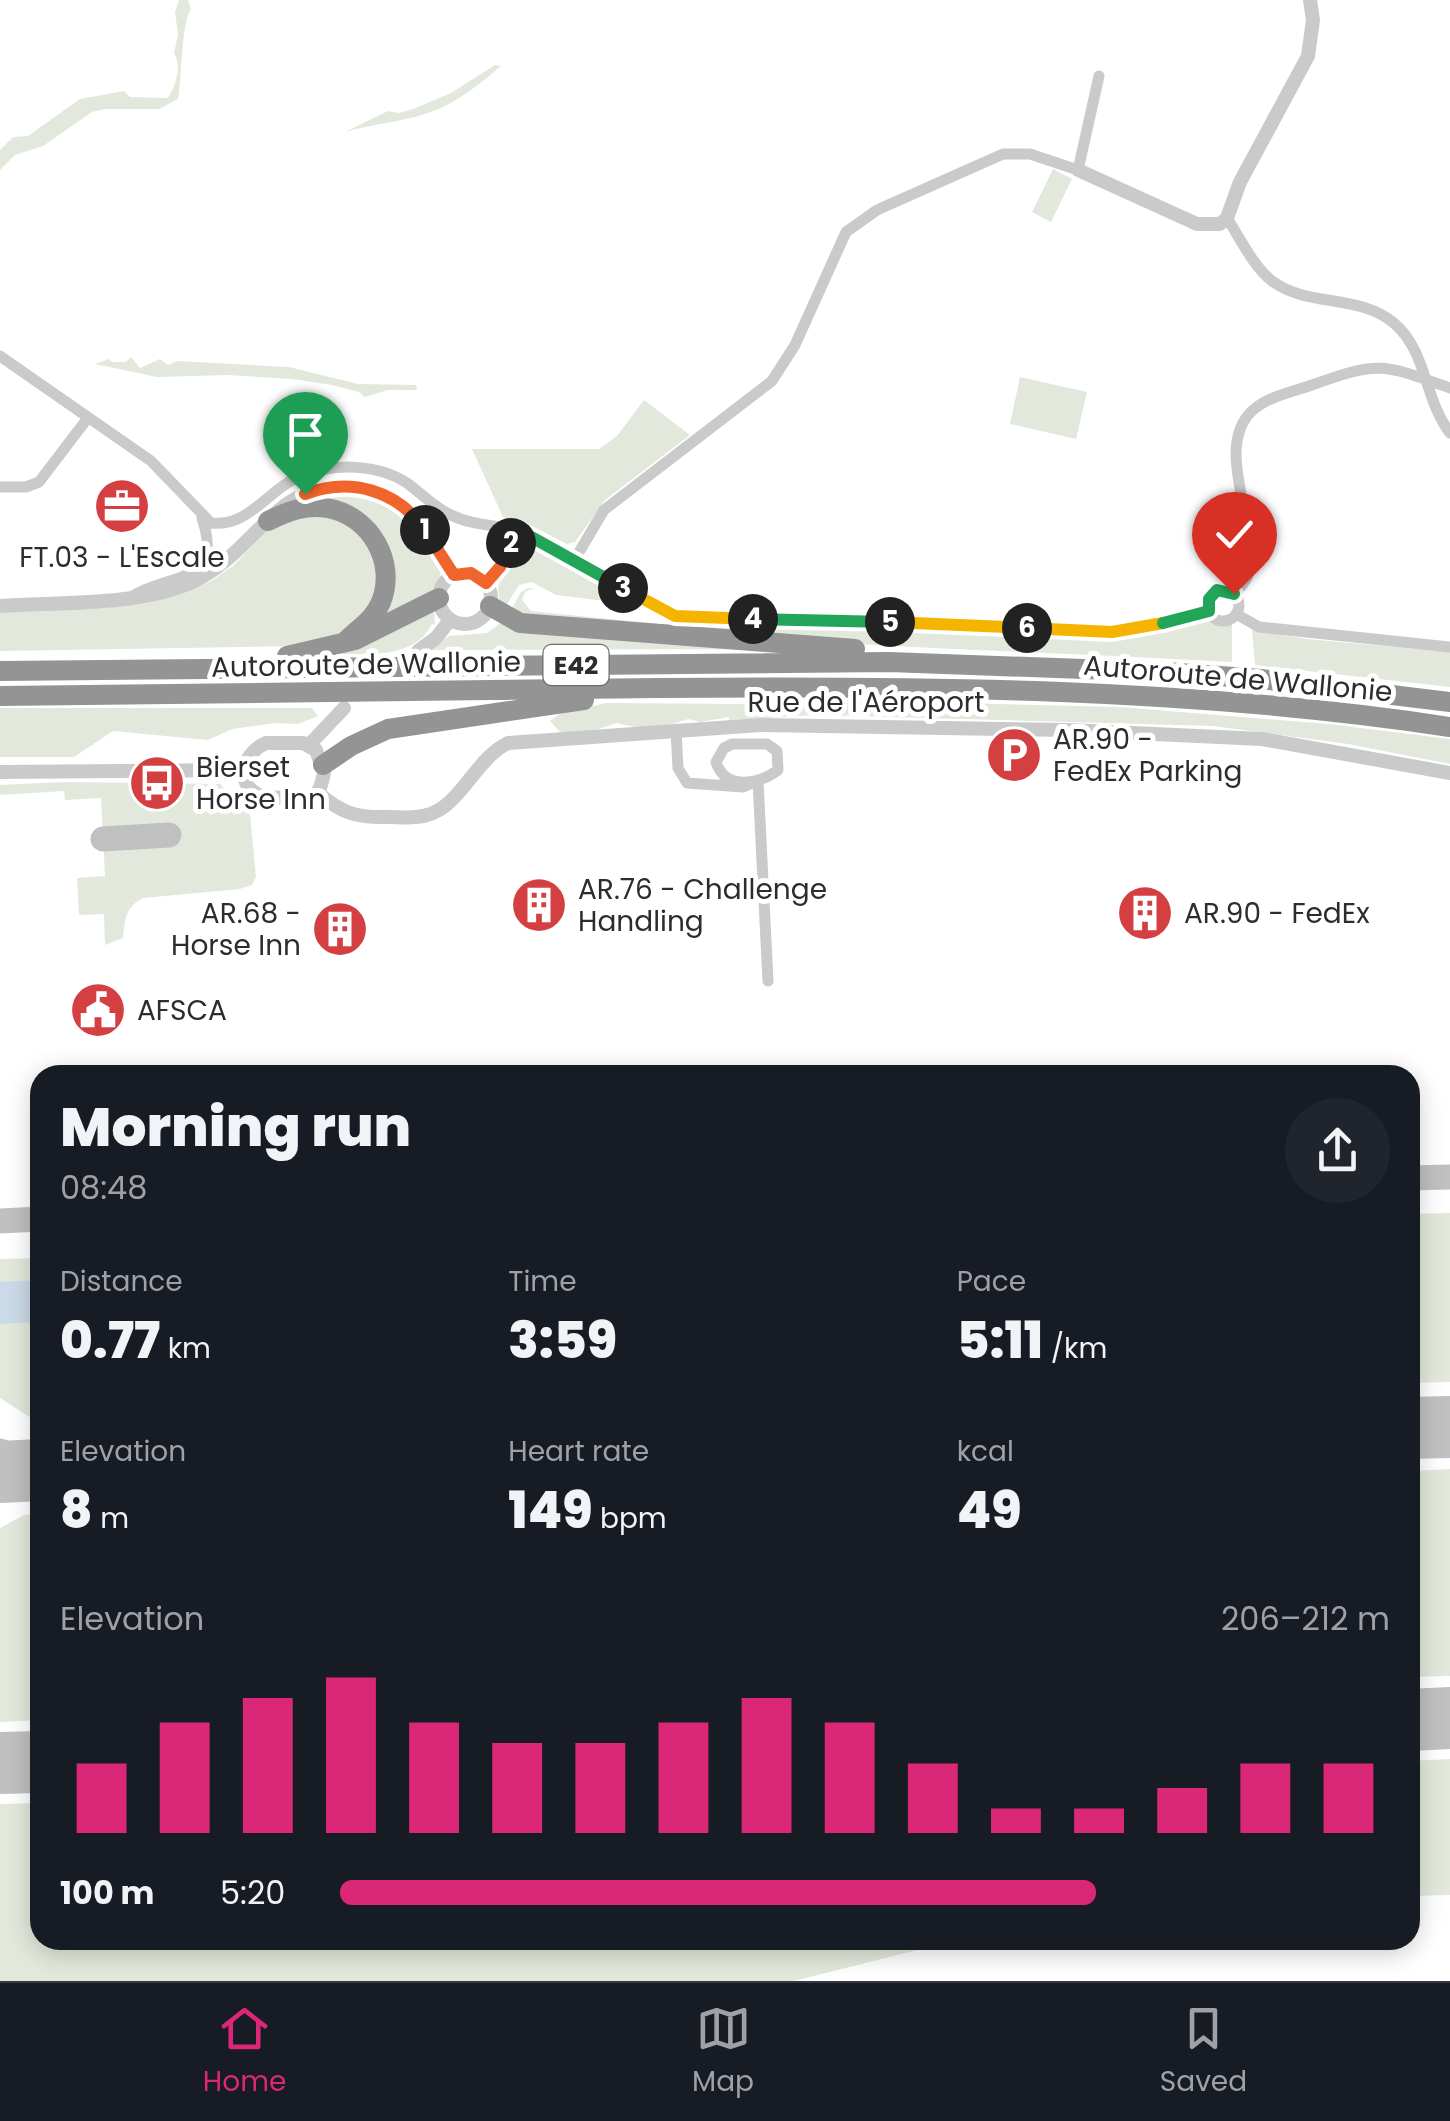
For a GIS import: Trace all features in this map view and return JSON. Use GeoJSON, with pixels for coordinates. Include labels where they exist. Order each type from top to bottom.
{"type":"FeatureCollection","features":[{"type":"Feature","properties":{"kind":"highway"},"geometry":{"type":"LineString","coordinates":[[268,521],[306,508],[327,508],[353,518],[378,546],[386,571],[381,601],[372,617],[345,642]]}},
{"type":"Feature","properties":{"kind":"highway"},"geometry":{"type":"LineString","coordinates":[[263,667],[293,654],[345,642],[439,598]]}},
{"type":"Feature","properties":{"kind":"highway"},"geometry":{"type":"LineString","coordinates":[[490,606],[520,623],[867,650],[889,662]]}},
{"type":"Feature","properties":{"kind":"highway","name":"Autoroute de Wallonie"},"geometry":{"type":"LineString","coordinates":[[0,671],[889,662],[1166,672],[1261,679],[1450,702]]}},
{"type":"Feature","properties":{"kind":"highway","name":"Autoroute de Wallonie"},"geometry":{"type":"LineString","coordinates":[[0,696],[873,686],[1064,690],[1254,704],[1450,727]]}},
{"type":"Feature","properties":{"kind":"highway"},"geometry":{"type":"LineString","coordinates":[[323,765],[350,746],[388,729],[590,700],[607,689]]}},
{"type":"Feature","properties":{"kind":"street"},"geometry":{"type":"LineString","coordinates":[[575,559],[604,510],[772,381],[795,345],[846,232],[877,210],[1003,154],[1030,154],[1078,170],[1197,224],[1220,224],[1227,218],[1240,182],[1308,56],[1314,20],[1310,0]]}},
{"type":"Feature","properties":{"kind":"street"},"geometry":{"type":"LineString","coordinates":[[1078,170],[1099,76]]}},
{"type":"Feature","properties":{"kind":"street"},"geometry":{"type":"LineString","coordinates":[[1227,218],[1264,274],[1275,283],[1301,294],[1365,306],[1386,317],[1414,348],[1438,415],[1450,433]]}},
{"type":"Feature","properties":{"kind":"street"},"geometry":{"type":"LineString","coordinates":[[0,356],[151,462],[211,524],[246,518],[282,485],[302,476],[326,468],[355,466],[402,480],[450,515],[517,529],[675,616],[1112,632],[1209,611]]}},
{"type":"Feature","properties":{"kind":"street"},"geometry":{"type":"LineString","coordinates":[[1234,594],[1249,572],[1236,452],[1239,430],[1246,417],[1268,400],[1360,368],[1387,367],[1450,388]]}},
{"type":"Feature","properties":{"kind":"street"},"geometry":{"type":"LineString","coordinates":[[0,487],[26,487],[38,482],[87,418]]}},
{"type":"Feature","properties":{"kind":"street"},"geometry":{"type":"LineString","coordinates":[[0,606],[130,597],[177,588],[210,574],[297,498],[324,487],[354,486],[398,502],[414,516],[454,575]]}},
{"type":"Feature","properties":{"kind":"street"},"geometry":{"type":"LineString","coordinates":[[130,597],[145,587],[190,576],[201,565],[208,545],[202,518]]}},
{"type":"Feature","properties":{"kind":"street"},"geometry":{"type":"LineString","coordinates":[[486,583],[506,559],[517,529]]}},
{"type":"Feature","properties":{"kind":"street"},"geometry":{"type":"LineString","coordinates":[[471,573],[486,583],[490,606],[481,619],[466,624],[444,614],[439,598],[443,585],[454,575],[471,573]]}},
{"type":"Feature","properties":{"kind":"street"},"geometry":{"type":"LineString","coordinates":[[1209,611],[1209,599],[1217,590],[1234,594]]}},
{"type":"Feature","properties":{"kind":"street"},"geometry":{"type":"LineString","coordinates":[[1234,594],[1239,604],[1236,614]]}},
{"type":"Feature","properties":{"kind":"street"},"geometry":{"type":"LineString","coordinates":[[1209,611],[1222,620],[1236,614]]}},
{"type":"Feature","properties":{"kind":"street"},"geometry":{"type":"LineString","coordinates":[[1236,614],[1259,627],[1450,647]]}},
{"type":"Feature","properties":{"kind":"street"},"geometry":{"type":"LineString","coordinates":[[418,651],[436,638],[450,620]]}},
{"type":"Feature","properties":{"kind":"street"},"geometry":{"type":"LineString","coordinates":[[310,744],[323,765],[318,792],[309,797],[261,796],[248,785],[244,770],[248,755],[260,745],[310,744],[344,708]]}},
{"type":"Feature","properties":{"kind":"street","name":"Rue de l'Aéroport"},"geometry":{"type":"LineString","coordinates":[[318,792],[345,814],[358,818],[428,815],[451,799],[486,757],[508,743],[760,725],[1215,736],[1277,742],[1450,773]]}},
{"type":"Feature","properties":{"kind":"street"},"geometry":{"type":"LineString","coordinates":[[676,730],[678,768],[687,783],[742,787],[758,781],[778,770],[777,750],[767,744],[732,744],[724,748],[716,762],[722,774],[736,781],[758,781]]}},
{"type":"Feature","properties":{"kind":"street"},"geometry":{"type":"LineString","coordinates":[[0,772],[244,770]]}},
{"type":"Feature","properties":{"kind":"street"},"geometry":{"type":"LineString","coordinates":[[758,781],[768,981]]}},
{"type":"Feature","properties":{"kind":"shaded area"},"geometry":{"type":"Polygon","coordinates":[[[179,0],[188,0],[191,9],[178,99],[159,109],[92,112],[43,146],[15,155],[0,170],[0,150],[13,137],[28,136],[80,99],[124,91],[130,97],[168,98],[178,70],[174,53],[179,0]]]}},
{"type":"Feature","properties":{"kind":"shaded area"},"geometry":{"type":"Polygon","coordinates":[[[495,65],[501,66],[445,106],[345,132],[388,111],[413,109],[451,93],[495,65]]]}},
{"type":"Feature","properties":{"kind":"shaded area"},"geometry":{"type":"Polygon","coordinates":[[[1053,169],[1072,179],[1051,222],[1032,212],[1053,169]]]}},
{"type":"Feature","properties":{"kind":"shaded area"},"geometry":{"type":"Polygon","coordinates":[[[131,357],[140,368],[160,359],[168,365],[177,361],[289,367],[358,384],[416,385],[417,390],[388,390],[365,397],[332,385],[292,379],[228,375],[157,377],[95,364],[109,359],[126,362],[131,357]]]}},
{"type":"Feature","properties":{"kind":"shaded area"},"geometry":{"type":"Polygon","coordinates":[[[1020,377],[1087,392],[1076,439],[1010,424],[1020,377]]]}},
{"type":"Feature","properties":{"kind":"shaded area"},"geometry":{"type":"Polygon","coordinates":[[[644,400],[690,435],[605,500],[575,542],[567,544],[528,524],[503,517],[472,449],[599,449],[617,436],[644,400]]]}},
{"type":"Feature","properties":{"kind":"shaded area"},"geometry":{"type":"Polygon","coordinates":[[[328,492],[382,503],[411,522],[423,535],[441,569],[433,589],[416,603],[375,622],[381,541],[300,502],[328,492]]]}},
{"type":"Feature","properties":{"kind":"shaded area"},"geometry":{"type":"Polygon","coordinates":[[[300,513],[341,517],[373,546],[379,594],[350,631],[295,646],[0,651],[0,610],[179,593],[211,581],[233,566],[269,528],[300,513]]]}},
{"type":"Feature","properties":{"kind":"shaded area"},"geometry":{"type":"Polygon","coordinates":[[[530,543],[615,590],[624,606],[621,609],[621,603],[556,595],[532,582],[519,585],[504,609],[499,582],[514,555],[530,543]]]}},
{"type":"Feature","properties":{"kind":"shaded area"},"geometry":{"type":"Polygon","coordinates":[[[534,588],[525,592],[522,600],[531,611],[659,624],[853,626],[1116,638],[1205,621],[1232,625],[1232,662],[780,640],[510,612],[521,592],[534,588]]]}},
{"type":"Feature","properties":{"kind":"shaded area"},"geometry":{"type":"Polygon","coordinates":[[[434,605],[435,625],[403,649],[337,654],[434,605]]]}},
{"type":"Feature","properties":{"kind":"shaded area"},"geometry":{"type":"Polygon","coordinates":[[[502,622],[766,649],[430,650],[449,636],[487,633],[502,622]]]}},
{"type":"Feature","properties":{"kind":"shaded area"},"geometry":{"type":"Polygon","coordinates":[[[1252,630],[1450,652],[1450,687],[1255,665],[1252,630]]]}},
{"type":"Feature","properties":{"kind":"shaded area"},"geometry":{"type":"Polygon","coordinates":[[[835,700],[1120,707],[1328,724],[1450,739],[1450,764],[1348,744],[1213,726],[817,715],[729,717],[700,722],[688,719],[652,731],[617,723],[562,734],[550,721],[559,714],[606,703],[835,700]]]}},
{"type":"Feature","properties":{"kind":"shaded area"},"geometry":{"type":"Polygon","coordinates":[[[0,708],[312,708],[318,716],[298,724],[232,729],[208,740],[113,731],[74,757],[0,757],[0,708]]]}},
{"type":"Feature","properties":{"kind":"shaded area"},"geometry":{"type":"Polygon","coordinates":[[[220,784],[250,814],[256,877],[252,885],[143,898],[129,910],[123,938],[105,945],[104,914],[79,915],[77,878],[105,876],[101,798],[65,800],[64,791],[0,795],[0,785],[220,784]]]}},
{"type":"Feature","properties":{"kind":"shaded area"},"geometry":{"type":"Polygon","coordinates":[[[1450,1213],[1450,1382],[1420,1383],[1420,1214],[1450,1213]]]}},
{"type":"Feature","properties":{"kind":"shaded area"},"geometry":{"type":"Polygon","coordinates":[[[30,1258],[30,1418],[0,1398],[0,1259],[30,1258]]]}},
{"type":"Feature","properties":{"kind":"shaded area"},"geometry":{"type":"Polygon","coordinates":[[[1450,1469],[1450,1676],[1420,1677],[1420,1470],[1450,1469]]]}},
{"type":"Feature","properties":{"kind":"shaded area"},"geometry":{"type":"Polygon","coordinates":[[[30,1514],[30,1720],[0,1722],[0,1528],[30,1514]]]}},
{"type":"Feature","properties":{"kind":"shaded area"},"geometry":{"type":"Polygon","coordinates":[[[1450,1759],[1450,1895],[1420,1896],[1420,1760],[1450,1759]]]}},
{"type":"Feature","properties":{"kind":"shaded area"},"geometry":{"type":"Polygon","coordinates":[[[30,1803],[30,1950],[917,1950],[794,1981],[0,1981],[0,1804],[30,1803]]]}},
{"type":"Feature","properties":{"kind":"water"},"geometry":{"type":"Polygon","coordinates":[[[30,1280],[30,1322],[0,1324],[0,1282],[30,1280]]]}},
{"type":"Feature","properties":{"kind":"taxiway"},"geometry":{"type":"LineString","coordinates":[[103,839],[169,835]]}},
{"type":"Feature","properties":{"kind":"taxiway"},"geometry":{"type":"LineString","coordinates":[[1420,1178],[1450,1177]]}},
{"type":"Feature","properties":{"kind":"taxiway"},"geometry":{"type":"LineString","coordinates":[[0,1221],[30,1220]]}},
{"type":"Feature","properties":{"kind":"taxiway"},"geometry":{"type":"LineString","coordinates":[[0,1451],[30,1462]]}},
{"type":"Feature","properties":{"kind":"taxiway"},"geometry":{"type":"LineString","coordinates":[[0,1489],[30,1476]]}},
{"type":"Feature","properties":{"kind":"runway"},"geometry":{"type":"LineString","coordinates":[[1420,1428],[1450,1427]]}},
{"type":"Feature","properties":{"kind":"runway"},"geometry":{"type":"LineString","coordinates":[[0,1472],[30,1470]]}},
{"type":"Feature","properties":{"kind":"runway"},"geometry":{"type":"LineString","coordinates":[[1420,1720],[1450,1718]]}},
{"type":"Feature","properties":{"kind":"runway"},"geometry":{"type":"LineString","coordinates":[[0,1763],[30,1762]]}},
{"type":"Feature","properties":{"kind":"place","name":"FT.03 - L'Escale"},"geometry":{"type":"Point","coordinates":[122,506]}},
{"type":"Feature","properties":{"kind":"place","name":"AR.90 - FedEx Parking"},"geometry":{"type":"Point","coordinates":[1014,755]}},
{"type":"Feature","properties":{"kind":"place","name":"Bierset Horse Inn"},"geometry":{"type":"Point","coordinates":[157,783]}},
{"type":"Feature","properties":{"kind":"place","name":"AR.76 - Challenge Handling"},"geometry":{"type":"Point","coordinates":[539,905]}},
{"type":"Feature","properties":{"kind":"place","name":"AR.90 - FedEx"},"geometry":{"type":"Point","coordinates":[1145,913]}},
{"type":"Feature","properties":{"kind":"place","name":"AR.68 - Horse Inn"},"geometry":{"type":"Point","coordinates":[340,929]}},
{"type":"Feature","properties":{"kind":"place","name":"AFSCA"},"geometry":{"type":"Point","coordinates":[98,1010]}},
{"type":"Feature","properties":{"kind":"route"},"geometry":{"type":"LineString","coordinates":[[305,494],[324,487],[344,486],[386,495],[414,516],[454,575],[471,573],[486,583],[506,559],[517,529],[675,616],[1112,632],[1197,616],[1209,611],[1209,599],[1217,590],[1234,594]]}}]}
